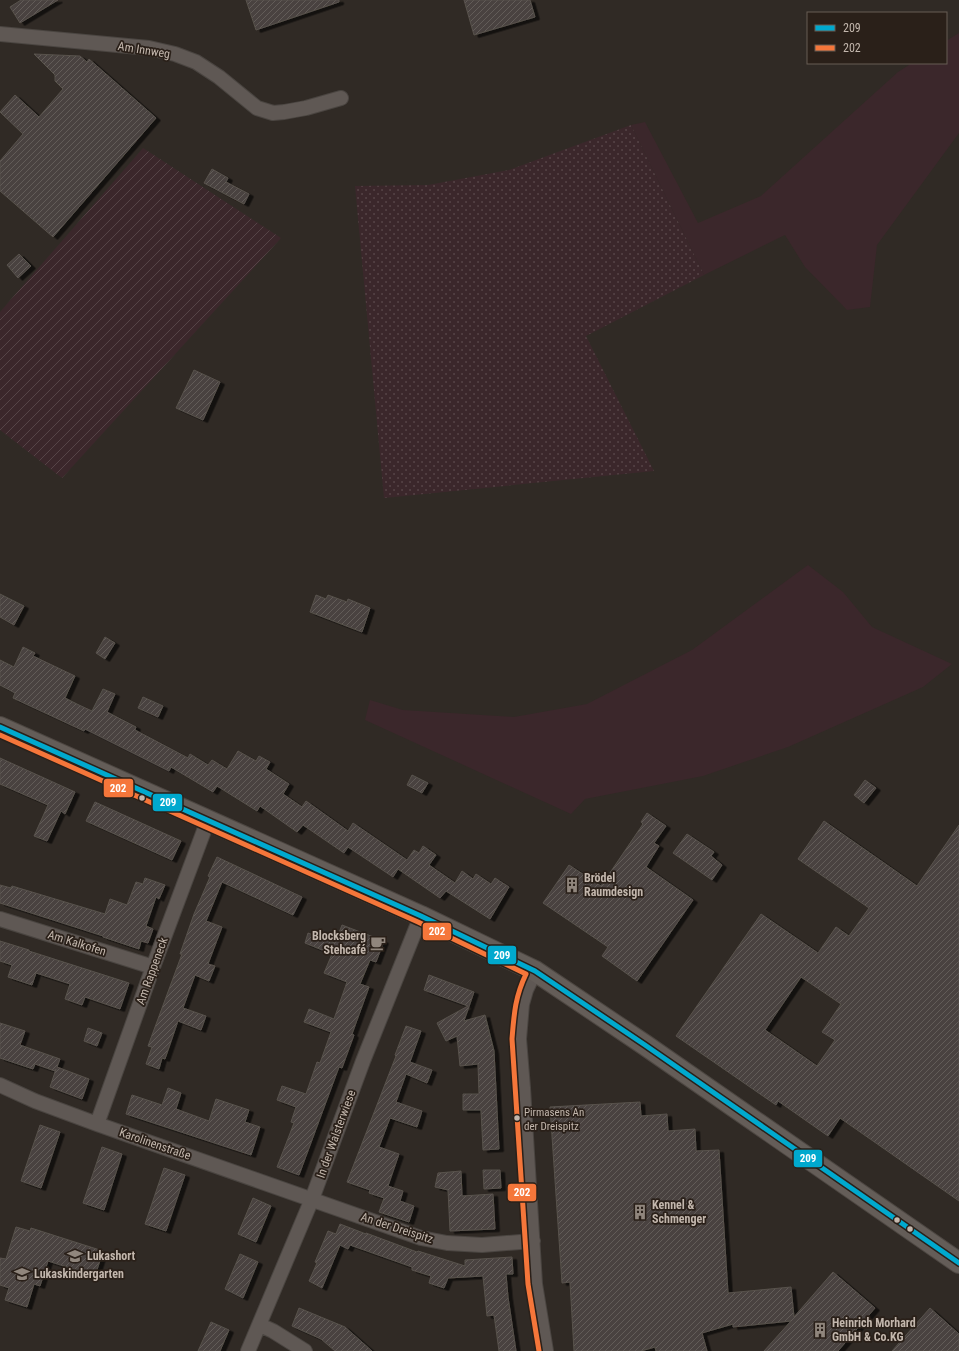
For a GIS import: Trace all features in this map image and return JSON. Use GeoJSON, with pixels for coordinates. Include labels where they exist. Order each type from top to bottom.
{"type":"FeatureCollection","features":[{"type":"Feature","properties":{"kind":"main road"},"geometry":{"type":"LineString","coordinates":[[0,727],[421,916],[535,971],[645,1045],[959,1263]]}},
{"type":"Feature","properties":{"kind":"street","name":"Am Innweg"},"geometry":{"type":"LineString","coordinates":[[0,34],[149,48],[175,54],[196,62],[219,77],[257,108],[273,113],[306,108],[341,98]]}},
{"type":"Feature","properties":{"kind":"street","name":"Am Rappeneck"},"geometry":{"type":"LineString","coordinates":[[97,1124],[153,967],[208,820]]}},
{"type":"Feature","properties":{"kind":"street","name":"In der Walsterwiese"},"geometry":{"type":"LineString","coordinates":[[248,1351],[312,1200],[363,1061],[421,916]]}},
{"type":"Feature","properties":{"kind":"street","name":"Am Kalkofen"},"geometry":{"type":"LineString","coordinates":[[0,919],[153,967]]}},
{"type":"Feature","properties":{"kind":"street"},"geometry":{"type":"LineString","coordinates":[[535,971],[526,990],[522,1004],[518,1039],[535,1284],[546,1351]]}},
{"type":"Feature","properties":{"kind":"street","name":"Karolinenstraße"},"geometry":{"type":"LineString","coordinates":[[0,1085],[35,1101],[97,1124],[312,1200]]}},
{"type":"Feature","properties":{"kind":"street","name":"An der Dreispitz"},"geometry":{"type":"LineString","coordinates":[[312,1200],[421,1238],[447,1243],[482,1245],[533,1241]]}},
{"type":"Feature","properties":{"kind":"street"},"geometry":{"type":"LineString","coordinates":[[260,1325],[304,1351]]}},
{"type":"Feature","properties":{"kind":"shaded area"},"geometry":{"type":"Polygon","coordinates":[[[959,33],[959,133],[877,245],[870,307],[847,310],[805,267],[785,235],[704,275],[631,125],[645,122],[698,223],[761,196],[898,72],[910,64],[947,64],[947,40],[959,33]]]}},
{"type":"Feature","properties":{"kind":"shaded area"},"geometry":{"type":"Polygon","coordinates":[[[631,125],[704,275],[586,336],[654,471],[384,498],[355,186],[428,185],[509,170],[631,125]]]}},
{"type":"Feature","properties":{"kind":"shaded area"},"geometry":{"type":"Polygon","coordinates":[[[143,148],[281,238],[62,478],[0,430],[0,312],[143,148]]]}},
{"type":"Feature","properties":{"kind":"shaded area"},"geometry":{"type":"Polygon","coordinates":[[[808,565],[843,592],[872,627],[952,664],[923,687],[788,747],[703,776],[585,799],[571,814],[365,720],[370,700],[403,710],[514,717],[587,704],[692,650],[808,565]]]}},
{"type":"Feature","properties":{"kind":"building"},"geometry":{"type":"Polygon","coordinates":[[[21,0],[58,0],[20,23],[10,7],[21,0]]]}},
{"type":"Feature","properties":{"kind":"building"},"geometry":{"type":"Polygon","coordinates":[[[246,0],[339,0],[339,2],[256,30],[246,0]]]}},
{"type":"Feature","properties":{"kind":"building"},"geometry":{"type":"Polygon","coordinates":[[[464,0],[530,0],[535,17],[474,35],[464,0]]]}},
{"type":"Feature","properties":{"kind":"building"},"geometry":{"type":"Polygon","coordinates":[[[34,54],[80,56],[87,62],[89,59],[156,118],[53,237],[0,191],[0,161],[23,134],[0,112],[15,95],[39,117],[63,89],[55,81],[55,75],[34,54]]]}},
{"type":"Feature","properties":{"kind":"building"},"geometry":{"type":"Polygon","coordinates":[[[212,169],[228,178],[226,182],[249,194],[244,204],[204,183],[212,169]]]}},
{"type":"Feature","properties":{"kind":"building"},"geometry":{"type":"Polygon","coordinates":[[[19,254],[31,266],[18,278],[7,265],[19,254]]]}},
{"type":"Feature","properties":{"kind":"building"},"geometry":{"type":"Polygon","coordinates":[[[194,370],[220,382],[203,420],[176,408],[194,370]]]}},
{"type":"Feature","properties":{"kind":"building"},"geometry":{"type":"Polygon","coordinates":[[[0,594],[24,606],[14,625],[0,617],[0,594]]]}},
{"type":"Feature","properties":{"kind":"building"},"geometry":{"type":"Polygon","coordinates":[[[316,595],[326,599],[328,595],[347,602],[348,599],[370,608],[362,632],[310,612],[316,595]]]}},
{"type":"Feature","properties":{"kind":"building"},"geometry":{"type":"Polygon","coordinates":[[[105,637],[115,643],[105,659],[96,653],[105,637]]]}},
{"type":"Feature","properties":{"kind":"building"},"geometry":{"type":"Polygon","coordinates":[[[23,647],[35,653],[33,656],[75,676],[65,698],[79,705],[92,711],[103,689],[115,694],[107,712],[136,727],[135,730],[188,758],[190,754],[208,765],[212,760],[227,769],[238,751],[256,761],[259,756],[270,762],[266,769],[289,784],[283,794],[302,807],[306,801],[348,831],[353,823],[407,860],[414,850],[419,853],[423,846],[436,855],[429,865],[455,883],[462,871],[473,879],[476,874],[491,884],[495,878],[509,887],[490,919],[446,891],[440,898],[398,869],[393,877],[348,847],[344,853],[303,825],[297,832],[260,806],[257,811],[217,786],[213,792],[171,767],[169,771],[85,729],[84,731],[13,698],[15,693],[0,685],[0,660],[14,667],[23,647]]]}},
{"type":"Feature","properties":{"kind":"building"},"geometry":{"type":"Polygon","coordinates":[[[143,697],[163,706],[158,717],[138,708],[143,697]]]}},
{"type":"Feature","properties":{"kind":"building"},"geometry":{"type":"Polygon","coordinates":[[[0,758],[75,792],[65,814],[61,811],[47,841],[34,836],[48,805],[0,784],[0,758]]]}},
{"type":"Feature","properties":{"kind":"building"},"geometry":{"type":"Polygon","coordinates":[[[412,775],[428,783],[422,793],[407,785],[412,775]]]}},
{"type":"Feature","properties":{"kind":"building"},"geometry":{"type":"Polygon","coordinates":[[[865,780],[876,788],[864,803],[854,795],[865,780]]]}},
{"type":"Feature","properties":{"kind":"building"},"geometry":{"type":"Polygon","coordinates":[[[95,802],[181,841],[172,860],[86,821],[95,802]]]}},
{"type":"Feature","properties":{"kind":"building"},"geometry":{"type":"Polygon","coordinates":[[[647,813],[666,826],[654,843],[659,846],[646,867],[693,900],[637,981],[602,956],[608,947],[543,903],[569,865],[601,886],[643,824],[641,822],[647,813]]]}},
{"type":"Feature","properties":{"kind":"building"},"geometry":{"type":"Polygon","coordinates":[[[824,821],[917,886],[959,825],[959,1201],[840,1118],[828,1136],[778,1101],[776,1105],[676,1036],[761,914],[818,953],[836,927],[849,936],[869,908],[798,859],[824,821]],[[801,977],[765,1030],[817,1066],[835,1040],[822,1032],[841,1004],[801,977]]]}},
{"type":"Feature","properties":{"kind":"building"},"geometry":{"type":"Polygon","coordinates":[[[687,834],[714,852],[711,856],[722,865],[712,880],[673,853],[687,834]]]}},
{"type":"Feature","properties":{"kind":"building"},"geometry":{"type":"Polygon","coordinates":[[[217,857],[302,897],[293,915],[222,882],[206,921],[222,927],[208,964],[215,966],[209,981],[195,975],[183,1008],[206,1016],[201,1030],[178,1021],[165,1059],[162,1058],[159,1069],[146,1064],[152,1047],[148,1046],[182,954],[180,954],[194,914],[210,877],[208,876],[217,857]]]}},
{"type":"Feature","properties":{"kind":"building"},"geometry":{"type":"Polygon","coordinates":[[[145,878],[165,885],[159,899],[156,897],[146,926],[153,929],[148,943],[141,941],[139,949],[0,903],[0,885],[11,888],[12,886],[105,914],[110,899],[127,905],[136,882],[143,884],[145,878]]]}},
{"type":"Feature","properties":{"kind":"building"},"geometry":{"type":"Polygon","coordinates":[[[342,925],[384,941],[376,962],[370,960],[360,984],[369,987],[352,1034],[354,1035],[342,1068],[339,1067],[299,1175],[277,1167],[294,1123],[291,1122],[296,1107],[277,1100],[282,1086],[306,1094],[317,1062],[320,1063],[331,1032],[304,1022],[309,1009],[334,1019],[347,982],[324,973],[332,954],[305,943],[308,933],[335,943],[342,925]]]}},
{"type":"Feature","properties":{"kind":"building"},"geometry":{"type":"Polygon","coordinates":[[[0,941],[129,983],[120,1009],[85,997],[82,1005],[65,999],[70,984],[36,973],[32,985],[8,977],[12,965],[0,961],[0,941]]]}},
{"type":"Feature","properties":{"kind":"building"},"geometry":{"type":"Polygon","coordinates":[[[429,975],[474,992],[464,1021],[485,1015],[494,1051],[499,1149],[483,1150],[481,1110],[463,1110],[463,1094],[479,1094],[478,1064],[460,1066],[457,1036],[446,1041],[437,1023],[468,1006],[424,990],[429,975]]]}},
{"type":"Feature","properties":{"kind":"building"},"geometry":{"type":"Polygon","coordinates":[[[0,1023],[25,1031],[20,1045],[60,1059],[57,1067],[89,1079],[82,1099],[50,1087],[56,1069],[55,1071],[35,1064],[33,1069],[0,1058],[0,1023]]]}},
{"type":"Feature","properties":{"kind":"building"},"geometry":{"type":"Polygon","coordinates":[[[406,1026],[421,1031],[410,1062],[432,1070],[427,1083],[406,1074],[396,1102],[422,1111],[417,1127],[390,1118],[379,1147],[399,1154],[388,1186],[403,1191],[400,1201],[414,1206],[409,1222],[379,1212],[384,1198],[369,1193],[370,1190],[347,1182],[396,1056],[395,1055],[406,1026]]]}},
{"type":"Feature","properties":{"kind":"building"},"geometry":{"type":"Polygon","coordinates":[[[88,1028],[102,1033],[97,1046],[84,1041],[88,1028]]]}},
{"type":"Feature","properties":{"kind":"building"},"geometry":{"type":"Polygon","coordinates":[[[168,1088],[181,1093],[176,1109],[209,1121],[216,1099],[249,1110],[245,1122],[260,1127],[251,1155],[126,1114],[132,1095],[162,1105],[168,1088]]]}},
{"type":"Feature","properties":{"kind":"building","name":"Kennel & Schmenger"},"geometry":{"type":"Polygon","coordinates":[[[640,1102],[641,1116],[667,1114],[668,1131],[695,1129],[696,1151],[719,1150],[728,1293],[791,1287],[794,1317],[833,1272],[875,1308],[838,1351],[764,1351],[791,1321],[733,1327],[733,1324],[702,1333],[707,1351],[656,1351],[655,1347],[641,1351],[574,1351],[570,1282],[562,1283],[550,1107],[640,1102]]]}},
{"type":"Feature","properties":{"kind":"building"},"geometry":{"type":"Polygon","coordinates":[[[40,1125],[60,1132],[41,1188],[21,1181],[40,1125]]]}},
{"type":"Feature","properties":{"kind":"building"},"geometry":{"type":"Polygon","coordinates":[[[102,1147],[122,1154],[104,1210],[83,1203],[102,1147]]]}},
{"type":"Feature","properties":{"kind":"building"},"geometry":{"type":"Polygon","coordinates":[[[164,1168],[185,1175],[166,1231],[145,1224],[164,1168]]]}},
{"type":"Feature","properties":{"kind":"building"},"geometry":{"type":"Polygon","coordinates":[[[483,1170],[500,1170],[501,1188],[484,1189],[483,1170]]]}},
{"type":"Feature","properties":{"kind":"building"},"geometry":{"type":"Polygon","coordinates":[[[461,1171],[462,1196],[493,1194],[495,1229],[450,1231],[448,1190],[435,1187],[438,1173],[461,1171]]]}},
{"type":"Feature","properties":{"kind":"building"},"geometry":{"type":"Polygon","coordinates":[[[253,1198],[271,1206],[256,1242],[238,1234],[253,1198]]]}},
{"type":"Feature","properties":{"kind":"building"},"geometry":{"type":"Polygon","coordinates":[[[340,1224],[417,1252],[418,1251],[465,1266],[465,1260],[512,1257],[513,1274],[506,1274],[516,1351],[499,1351],[494,1315],[487,1316],[483,1276],[448,1278],[444,1288],[429,1283],[431,1276],[412,1270],[412,1267],[350,1245],[348,1249],[340,1245],[322,1288],[309,1281],[328,1231],[336,1234],[340,1224]]]}},
{"type":"Feature","properties":{"kind":"building","name":"Lukaskindergarten"},"geometry":{"type":"Polygon","coordinates":[[[16,1227],[30,1231],[31,1228],[103,1251],[95,1276],[48,1261],[40,1286],[34,1284],[27,1307],[5,1300],[9,1288],[0,1285],[0,1258],[6,1259],[16,1227]]]}},
{"type":"Feature","properties":{"kind":"building"},"geometry":{"type":"Polygon","coordinates":[[[240,1254],[258,1262],[243,1298],[225,1289],[240,1254]]]}},
{"type":"Feature","properties":{"kind":"building"},"geometry":{"type":"Polygon","coordinates":[[[299,1308],[345,1327],[372,1351],[335,1351],[321,1339],[292,1326],[299,1308]]]}},
{"type":"Feature","properties":{"kind":"building"},"geometry":{"type":"Polygon","coordinates":[[[930,1308],[959,1334],[959,1351],[892,1351],[930,1308]]]}},
{"type":"Feature","properties":{"kind":"building"},"geometry":{"type":"Polygon","coordinates":[[[211,1322],[229,1330],[220,1351],[198,1351],[211,1322]]]}},
{"type":"Feature","properties":{"kind":"transit line","name":"209"},"geometry":{"type":"LineString","coordinates":[[0,727],[421,916],[535,971],[645,1045],[959,1263]]}},
{"type":"Feature","properties":{"kind":"transit line","name":"202"},"geometry":{"type":"LineString","coordinates":[[0,735],[418,922],[526,974],[517,998],[512,1039],[528,1284],[539,1351]]}},
{"type":"Feature","properties":{"kind":"place","name":"Brödel Raumdesign"},"geometry":{"type":"Point","coordinates":[572,885]}},
{"type":"Feature","properties":{"kind":"place","name":"Blocksberg Stehcafé"},"geometry":{"type":"Point","coordinates":[378,943]}},
{"type":"Feature","properties":{"kind":"place","name":"Pirmasens An der Dreispitz"},"geometry":{"type":"Point","coordinates":[517,1118]}},
{"type":"Feature","properties":{"kind":"place","name":"Kennel & Schmenger"},"geometry":{"type":"Point","coordinates":[640,1212]}},
{"type":"Feature","properties":{"kind":"place","name":"Lukashort"},"geometry":{"type":"Point","coordinates":[75,1256]}},
{"type":"Feature","properties":{"kind":"place","name":"Lukaskindergarten"},"geometry":{"type":"Point","coordinates":[22,1274]}},
{"type":"Feature","properties":{"kind":"place","name":"Heinrich Morhard GmbH & Co.KG"},"geometry":{"type":"Point","coordinates":[820,1330]}}]}
